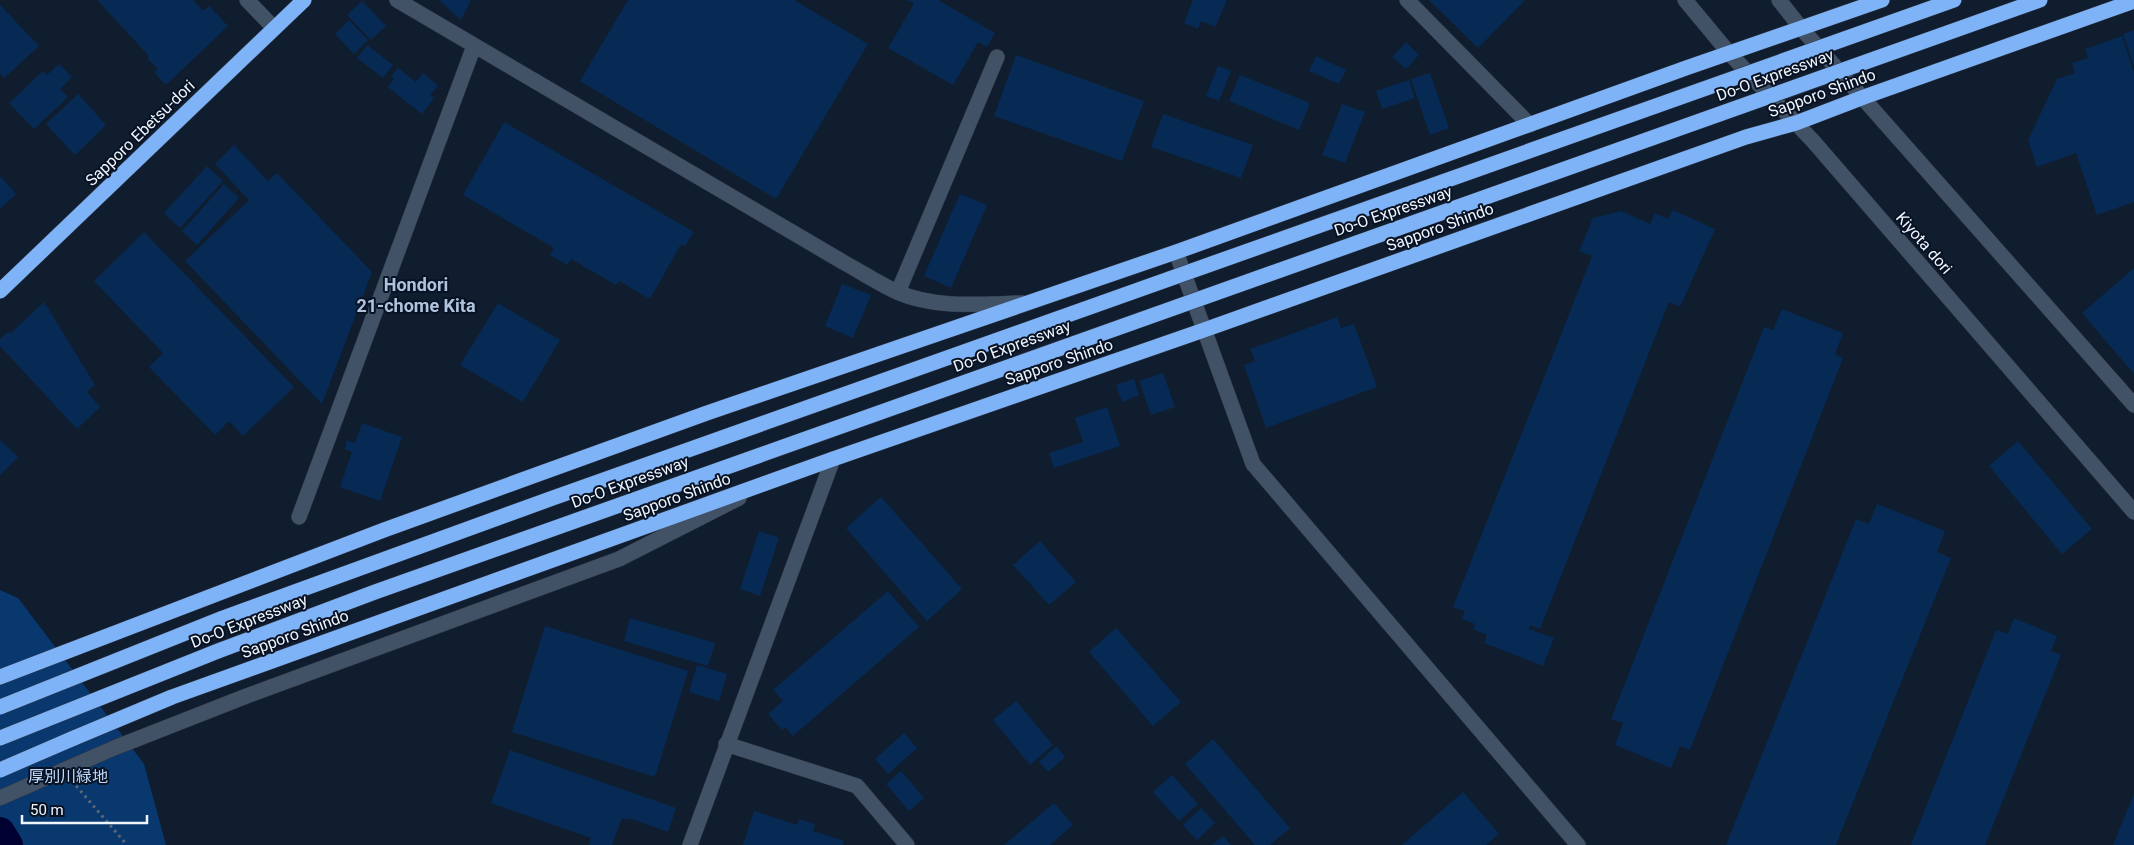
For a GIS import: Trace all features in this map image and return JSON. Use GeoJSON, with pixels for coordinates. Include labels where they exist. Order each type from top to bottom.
{"type":"FeatureCollection","features":[{"type":"Feature","properties":{"kind":"highway","name":"Sapporo Ebetsu-dori"},"geometry":{"type":"LineString","coordinates":[[0,291],[304,0]]}},
{"type":"Feature","properties":{"kind":"highway"},"geometry":{"type":"LineString","coordinates":[[0,677],[384,530],[707,413],[1176,252],[1729,53],[1882,0]]}},
{"type":"Feature","properties":{"kind":"highway","name":"Do-O Expressway"},"geometry":{"type":"LineString","coordinates":[[0,707],[223,618],[624,472],[1954,0]]}},
{"type":"Feature","properties":{"kind":"highway","name":"Do-O Expressway"},"geometry":{"type":"LineString","coordinates":[[0,738],[218,651],[375,592],[2040,0]]}},
{"type":"Feature","properties":{"kind":"highway","name":"Sapporo Shindo"},"geometry":{"type":"LineString","coordinates":[[0,770],[172,697],[770,483],[832,459],[1204,330],[1746,137],[1796,123],[2134,1]]}},
{"type":"Feature","properties":{"kind":"street"},"geometry":{"type":"LineString","coordinates":[[247,0],[274,28]]}},
{"type":"Feature","properties":{"kind":"street"},"geometry":{"type":"LineString","coordinates":[[397,0],[843,262],[898,292],[932,302],[956,305],[1026,303]]}},
{"type":"Feature","properties":{"kind":"street"},"geometry":{"type":"LineString","coordinates":[[1407,0],[1530,125]]}},
{"type":"Feature","properties":{"kind":"street","name":"Kiyota dori"},"geometry":{"type":"LineString","coordinates":[[1685,0],[1729,53],[1796,123],[2134,512]]}},
{"type":"Feature","properties":{"kind":"street"},"geometry":{"type":"LineString","coordinates":[[1780,0],[1801,28],[1864,97],[2134,405]]}},
{"type":"Feature","properties":{"kind":"street"},"geometry":{"type":"LineString","coordinates":[[299,517],[474,46]]}},
{"type":"Feature","properties":{"kind":"street"},"geometry":{"type":"LineString","coordinates":[[898,292],[997,57]]}},
{"type":"Feature","properties":{"kind":"street"},"geometry":{"type":"LineString","coordinates":[[1176,252],[1253,464],[1578,845]]}},
{"type":"Feature","properties":{"kind":"street"},"geometry":{"type":"LineString","coordinates":[[690,845],[832,459]]}},
{"type":"Feature","properties":{"kind":"street"},"geometry":{"type":"LineString","coordinates":[[0,798],[114,748],[254,693],[619,559],[770,483]]}},
{"type":"Feature","properties":{"kind":"street"},"geometry":{"type":"LineString","coordinates":[[726,744],[857,786],[907,845]]}},
{"type":"Feature","properties":{"kind":"green space","name":"厚別川緑地"},"geometry":{"type":"Polygon","coordinates":[[[0,590],[18,598],[144,764],[166,845],[0,845],[0,590]]]}},
{"type":"Feature","properties":{"kind":"building"},"geometry":{"type":"Polygon","coordinates":[[[99,0],[193,0],[203,11],[209,6],[228,26],[166,85],[154,72],[158,69],[147,58],[149,56],[99,0]]]}},
{"type":"Feature","properties":{"kind":"building"},"geometry":{"type":"Polygon","coordinates":[[[439,0],[471,0],[461,20],[439,0]]]}},
{"type":"Feature","properties":{"kind":"building"},"geometry":{"type":"Polygon","coordinates":[[[628,0],[794,0],[868,44],[776,199],[580,81],[628,0]]]}},
{"type":"Feature","properties":{"kind":"building"},"geometry":{"type":"Polygon","coordinates":[[[907,0],[938,0],[995,33],[987,47],[978,42],[953,85],[888,48],[914,4],[907,0]]]}},
{"type":"Feature","properties":{"kind":"building"},"geometry":{"type":"Polygon","coordinates":[[[1193,0],[1227,0],[1215,27],[1201,21],[1198,29],[1184,23],[1193,0]]]}},
{"type":"Feature","properties":{"kind":"building"},"geometry":{"type":"Polygon","coordinates":[[[1429,0],[1525,0],[1478,48],[1429,0]]]}},
{"type":"Feature","properties":{"kind":"building"},"geometry":{"type":"Polygon","coordinates":[[[362,1],[386,26],[371,40],[347,15],[362,1]]]}},
{"type":"Feature","properties":{"kind":"building"},"geometry":{"type":"Polygon","coordinates":[[[0,5],[39,46],[4,78],[0,74],[0,5]]]}},
{"type":"Feature","properties":{"kind":"building"},"geometry":{"type":"Polygon","coordinates":[[[349,20],[368,40],[354,54],[335,34],[349,20]]]}},
{"type":"Feature","properties":{"kind":"building"},"geometry":{"type":"Polygon","coordinates":[[[2134,30],[2134,66],[2123,34],[2134,30]]]}},
{"type":"Feature","properties":{"kind":"building"},"geometry":{"type":"Polygon","coordinates":[[[2122,36],[2134,72],[2134,202],[2097,215],[2076,153],[2037,167],[2028,140],[2057,79],[2075,73],[2072,63],[2088,58],[2085,49],[2122,36]]]}},
{"type":"Feature","properties":{"kind":"building"},"geometry":{"type":"Polygon","coordinates":[[[1406,42],[1419,55],[1406,69],[1392,57],[1406,42]]]}},
{"type":"Feature","properties":{"kind":"building"},"geometry":{"type":"Polygon","coordinates":[[[367,45],[393,65],[383,78],[357,58],[367,45]]]}},
{"type":"Feature","properties":{"kind":"building"},"geometry":{"type":"Polygon","coordinates":[[[1016,55],[1144,101],[1122,161],[994,116],[1016,55]]]}},
{"type":"Feature","properties":{"kind":"building"},"geometry":{"type":"Polygon","coordinates":[[[1316,56],[1346,70],[1339,84],[1309,71],[1316,56]]]}},
{"type":"Feature","properties":{"kind":"building"},"geometry":{"type":"Polygon","coordinates":[[[59,64],[72,77],[60,89],[68,97],[34,129],[9,103],[43,71],[47,75],[59,64]]]}},
{"type":"Feature","properties":{"kind":"building"},"geometry":{"type":"Polygon","coordinates":[[[1218,66],[1231,71],[1219,101],[1206,96],[1218,66]]]}},
{"type":"Feature","properties":{"kind":"building"},"geometry":{"type":"Polygon","coordinates":[[[398,68],[416,82],[423,73],[438,86],[430,95],[434,98],[422,114],[388,87],[394,79],[391,77],[398,68]]]}},
{"type":"Feature","properties":{"kind":"building"},"geometry":{"type":"Polygon","coordinates":[[[1430,73],[1449,128],[1430,135],[1411,79],[1430,73]]]}},
{"type":"Feature","properties":{"kind":"building"},"geometry":{"type":"Polygon","coordinates":[[[1240,75],[1310,103],[1299,130],[1229,101],[1240,75]]]}},
{"type":"Feature","properties":{"kind":"building"},"geometry":{"type":"Polygon","coordinates":[[[1409,80],[1415,98],[1382,109],[1376,91],[1409,80]]]}},
{"type":"Feature","properties":{"kind":"building"},"geometry":{"type":"Polygon","coordinates":[[[78,94],[106,125],[75,155],[46,124],[78,94]]]}},
{"type":"Feature","properties":{"kind":"building"},"geometry":{"type":"Polygon","coordinates":[[[1342,104],[1365,112],[1345,163],[1322,155],[1342,104]]]}},
{"type":"Feature","properties":{"kind":"building"},"geometry":{"type":"Polygon","coordinates":[[[1163,114],[1253,145],[1241,178],[1151,147],[1163,114]]]}},
{"type":"Feature","properties":{"kind":"building"},"geometry":{"type":"Polygon","coordinates":[[[504,122],[694,232],[685,246],[681,244],[650,299],[619,281],[616,285],[571,259],[567,265],[550,255],[554,248],[463,195],[504,122]]]}},
{"type":"Feature","properties":{"kind":"building"},"geometry":{"type":"Polygon","coordinates":[[[234,145],[268,181],[277,173],[372,272],[322,404],[185,261],[249,200],[215,164],[234,145]]]}},
{"type":"Feature","properties":{"kind":"building"},"geometry":{"type":"Polygon","coordinates":[[[207,166],[223,181],[180,228],[164,213],[207,166]]]}},
{"type":"Feature","properties":{"kind":"building"},"geometry":{"type":"Polygon","coordinates":[[[0,176],[16,194],[0,209],[0,176]]]}},
{"type":"Feature","properties":{"kind":"building"},"geometry":{"type":"Polygon","coordinates":[[[224,184],[239,198],[197,245],[182,231],[224,184]]]}},
{"type":"Feature","properties":{"kind":"building"},"geometry":{"type":"Polygon","coordinates":[[[960,194],[987,205],[951,288],[924,276],[960,194]]]}},
{"type":"Feature","properties":{"kind":"building"},"geometry":{"type":"Polygon","coordinates":[[[1673,210],[1715,229],[1680,307],[1669,302],[1540,629],[1530,625],[1529,629],[1554,638],[1543,666],[1484,643],[1487,635],[1473,629],[1475,624],[1462,619],[1465,611],[1453,607],[1592,256],[1579,251],[1593,218],[1621,211],[1650,224],[1655,213],[1668,219],[1673,210]]]}},
{"type":"Feature","properties":{"kind":"building"},"geometry":{"type":"Polygon","coordinates":[[[144,232],[294,387],[243,436],[229,421],[215,435],[149,367],[163,353],[94,281],[144,232]]]}},
{"type":"Feature","properties":{"kind":"building"},"geometry":{"type":"Polygon","coordinates":[[[2134,268],[2134,374],[2082,313],[2134,268]]]}},
{"type":"Feature","properties":{"kind":"building"},"geometry":{"type":"Polygon","coordinates":[[[842,284],[871,295],[853,338],[825,326],[842,284]]]}},
{"type":"Feature","properties":{"kind":"building"},"geometry":{"type":"Polygon","coordinates":[[[44,302],[95,385],[87,392],[100,407],[77,429],[0,346],[0,339],[8,332],[10,334],[44,302]]]}},
{"type":"Feature","properties":{"kind":"building"},"geometry":{"type":"Polygon","coordinates":[[[498,303],[560,340],[523,402],[460,365],[498,303]]]}},
{"type":"Feature","properties":{"kind":"building"},"geometry":{"type":"Polygon","coordinates":[[[1782,309],[1843,333],[1835,354],[1843,358],[1690,750],[1680,746],[1671,768],[1615,745],[1623,723],[1611,719],[1764,327],[1773,330],[1782,309]]]}},
{"type":"Feature","properties":{"kind":"building"},"geometry":{"type":"Polygon","coordinates":[[[1337,317],[1341,328],[1354,324],[1377,387],[1266,428],[1244,365],[1255,361],[1250,349],[1337,317]]]}},
{"type":"Feature","properties":{"kind":"building"},"geometry":{"type":"Polygon","coordinates":[[[1163,373],[1175,407],[1151,415],[1139,381],[1163,373]]]}},
{"type":"Feature","properties":{"kind":"building"},"geometry":{"type":"Polygon","coordinates":[[[1134,379],[1139,395],[1122,402],[1116,385],[1134,379]]]}},
{"type":"Feature","properties":{"kind":"building"},"geometry":{"type":"Polygon","coordinates":[[[1107,407],[1120,446],[1054,468],[1049,453],[1083,442],[1075,418],[1107,407]]]}},
{"type":"Feature","properties":{"kind":"building"},"geometry":{"type":"Polygon","coordinates":[[[362,423],[402,437],[380,501],[340,487],[352,452],[345,449],[347,440],[355,443],[362,423]]]}},
{"type":"Feature","properties":{"kind":"building"},"geometry":{"type":"Polygon","coordinates":[[[0,440],[18,457],[0,475],[0,440]]]}},
{"type":"Feature","properties":{"kind":"building"},"geometry":{"type":"Polygon","coordinates":[[[2018,441],[2092,529],[2062,554],[1989,466],[2018,441]]]}},
{"type":"Feature","properties":{"kind":"building"},"geometry":{"type":"Polygon","coordinates":[[[881,497],[962,589],[927,621],[846,528],[881,497]]]}},
{"type":"Feature","properties":{"kind":"building"},"geometry":{"type":"Polygon","coordinates":[[[1877,504],[1945,531],[1937,552],[1951,558],[1836,845],[1726,845],[1856,519],[1869,524],[1877,504]]]}},
{"type":"Feature","properties":{"kind":"building"},"geometry":{"type":"Polygon","coordinates":[[[759,531],[779,538],[760,596],[740,589],[759,531]]]}},
{"type":"Feature","properties":{"kind":"building"},"geometry":{"type":"Polygon","coordinates":[[[1040,541],[1076,582],[1049,605],[1013,565],[1040,541]]]}},
{"type":"Feature","properties":{"kind":"building"},"geometry":{"type":"Polygon","coordinates":[[[888,591],[919,627],[793,736],[785,727],[782,730],[768,714],[783,701],[773,690],[888,591]]]}},
{"type":"Feature","properties":{"kind":"building"},"geometry":{"type":"Polygon","coordinates":[[[630,618],[715,643],[708,666],[624,641],[630,618]]]}},
{"type":"Feature","properties":{"kind":"building"},"geometry":{"type":"Polygon","coordinates":[[[2014,618],[2057,636],[2051,651],[2061,655],[1985,845],[1911,845],[1996,630],[2008,634],[2014,618]]]}},
{"type":"Feature","properties":{"kind":"building"},"geometry":{"type":"Polygon","coordinates":[[[545,626],[688,671],[655,777],[512,732],[545,626]]]}},
{"type":"Feature","properties":{"kind":"building"},"geometry":{"type":"Polygon","coordinates":[[[1116,628],[1181,702],[1153,726],[1089,652],[1116,628]]]}},
{"type":"Feature","properties":{"kind":"building"},"geometry":{"type":"Polygon","coordinates":[[[697,665],[727,674],[719,701],[689,692],[697,665]]]}},
{"type":"Feature","properties":{"kind":"building"},"geometry":{"type":"Polygon","coordinates":[[[1016,701],[1053,745],[1030,765],[993,720],[1016,701]]]}},
{"type":"Feature","properties":{"kind":"building"},"geometry":{"type":"Polygon","coordinates":[[[904,733],[917,748],[888,774],[875,759],[904,733]]]}},
{"type":"Feature","properties":{"kind":"building"},"geometry":{"type":"Polygon","coordinates":[[[1213,739],[1290,828],[1270,845],[1255,845],[1185,764],[1213,739]]]}},
{"type":"Feature","properties":{"kind":"building"},"geometry":{"type":"Polygon","coordinates":[[[1056,746],[1065,757],[1048,772],[1039,762],[1056,746]]]}},
{"type":"Feature","properties":{"kind":"building"},"geometry":{"type":"Polygon","coordinates":[[[510,750],[676,808],[668,832],[629,818],[628,820],[622,818],[612,845],[589,845],[591,838],[491,803],[510,750]]]}},
{"type":"Feature","properties":{"kind":"building"},"geometry":{"type":"Polygon","coordinates":[[[901,771],[924,798],[909,811],[886,784],[901,771]]]}},
{"type":"Feature","properties":{"kind":"building"},"geometry":{"type":"Polygon","coordinates":[[[1172,775],[1198,804],[1179,821],[1153,792],[1172,775]]]}},
{"type":"Feature","properties":{"kind":"building"},"geometry":{"type":"Polygon","coordinates":[[[1463,792],[1499,834],[1486,845],[1402,845],[1463,792]]]}},
{"type":"Feature","properties":{"kind":"building"},"geometry":{"type":"Polygon","coordinates":[[[2134,794],[2134,845],[2113,845],[2134,794]]]}},
{"type":"Feature","properties":{"kind":"building"},"geometry":{"type":"Polygon","coordinates":[[[1054,803],[1073,825],[1050,845],[1004,845],[1054,803]]]}},
{"type":"Feature","properties":{"kind":"building"},"geometry":{"type":"Polygon","coordinates":[[[1201,808],[1215,823],[1197,840],[1183,825],[1201,808]]]}},
{"type":"Feature","properties":{"kind":"building"},"geometry":{"type":"Polygon","coordinates":[[[754,811],[797,825],[799,819],[815,824],[813,831],[844,841],[843,845],[743,845],[754,811]]]}},
{"type":"Feature","properties":{"kind":"building"},"geometry":{"type":"Polygon","coordinates":[[[1223,836],[1231,845],[1212,845],[1223,836]]]}},
{"type":"Feature","properties":{"kind":"waterway"},"geometry":{"type":"LineString","coordinates":[[0,832],[8,845]]}},
{"type":"Feature","properties":{"kind":"district","name":"Hondori 21-chome Kita"},"geometry":{"type":"Point","coordinates":[416,294]}}]}
